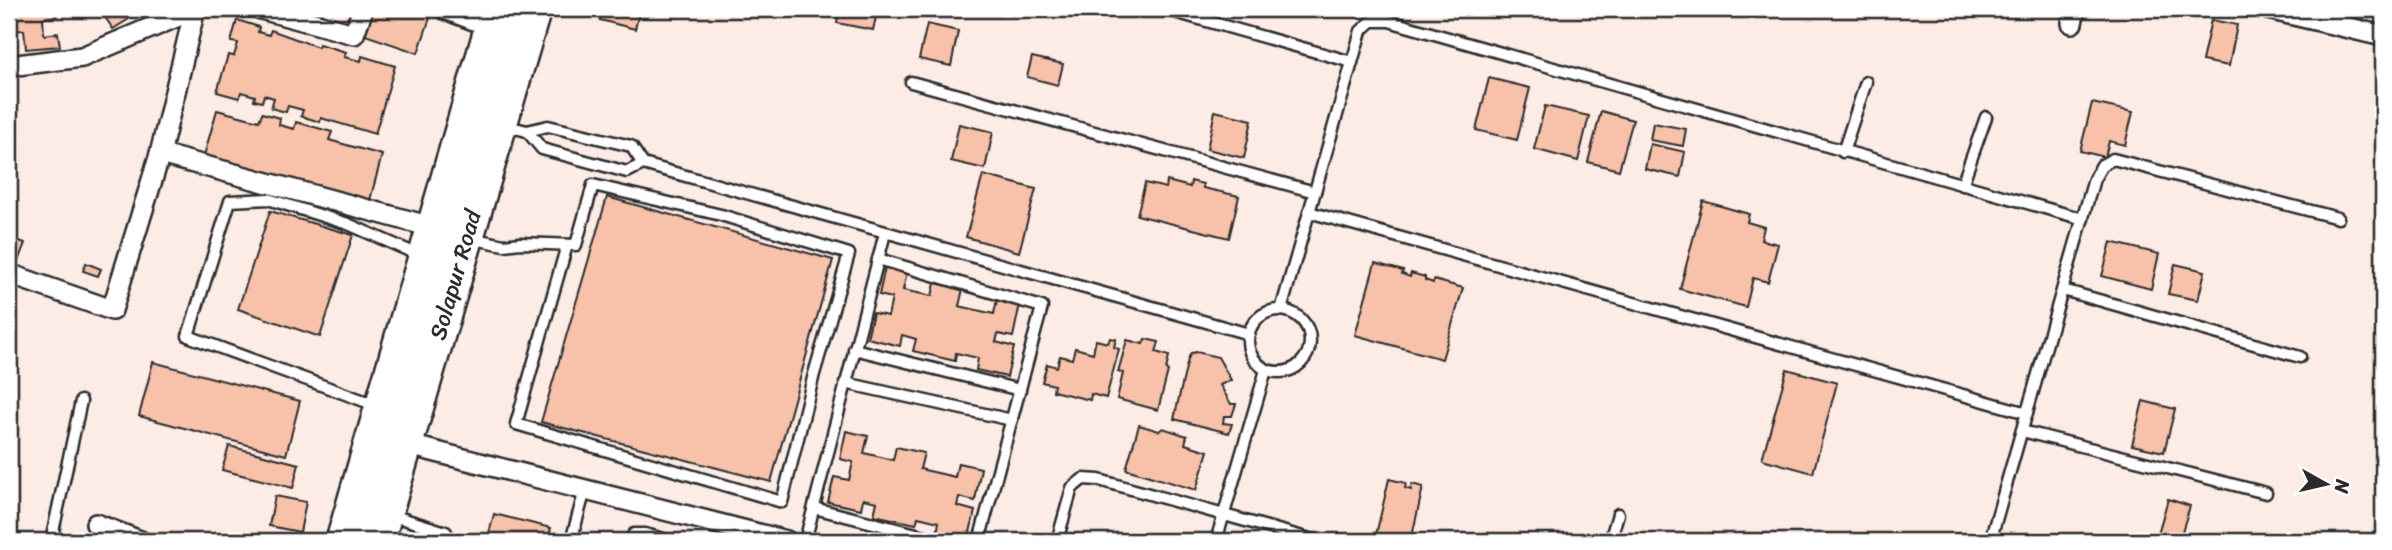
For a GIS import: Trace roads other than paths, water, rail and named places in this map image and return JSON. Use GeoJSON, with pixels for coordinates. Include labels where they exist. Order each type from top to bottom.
{"type":"FeatureCollection","features":[{"type":"Feature","properties":{"kind":"highway","name":"Solapur Road"},"geometry":{"type":"LineString","coordinates":[[344,541],[382,408],[442,241],[513,128],[533,9]]}},
{"type":"Feature","properties":{"kind":"highway","name":"Solapur Road"},"geometry":{"type":"LineString","coordinates":[[380,527],[405,444],[442,241],[495,18]]}},
{"type":"Feature","properties":{"kind":"street"},"geometry":{"type":"LineString","coordinates":[[9,66],[82,57],[195,9]]}},
{"type":"Feature","properties":{"kind":"street"},"geometry":{"type":"LineString","coordinates":[[9,274],[112,310],[160,154],[195,9]]}},
{"type":"Feature","properties":{"kind":"street"},"geometry":{"type":"LineString","coordinates":[[261,9],[354,34],[363,9]]}},
{"type":"Feature","properties":{"kind":"street"},"geometry":{"type":"LineString","coordinates":[[445,9],[495,18]]}},
{"type":"Feature","properties":{"kind":"street"},"geometry":{"type":"LineString","coordinates":[[2268,9],[2383,36]]}},
{"type":"Feature","properties":{"kind":"street"},"geometry":{"type":"LineString","coordinates":[[160,154],[442,241]]}},
{"type":"Feature","properties":{"kind":"street"},"geometry":{"type":"LineString","coordinates":[[405,444],[786,541]]}},
{"type":"Feature","properties":{"kind":"street"},"geometry":{"type":"LineString","coordinates":[[96,524],[140,541]]}},
{"type":"Feature","properties":{"kind":"lane"},"geometry":{"type":"LineString","coordinates":[[1164,9],[1352,62]]}},
{"type":"Feature","properties":{"kind":"lane"},"geometry":{"type":"LineString","coordinates":[[1281,310],[1361,31],[1372,21],[1389,21],[2083,219]]}},
{"type":"Feature","properties":{"kind":"lane"},"geometry":{"type":"LineString","coordinates":[[911,82],[1315,192]]}},
{"type":"Feature","properties":{"kind":"lane"},"geometry":{"type":"LineString","coordinates":[[1843,152],[1866,82]]}},
{"type":"Feature","properties":{"kind":"lane"},"geometry":{"type":"LineString","coordinates":[[1962,185],[1986,117]]}},
{"type":"Feature","properties":{"kind":"lane"},"geometry":{"type":"LineString","coordinates":[[513,128],[548,126],[631,146],[643,164],[1249,334]]}},
{"type":"Feature","properties":{"kind":"lane"},"geometry":{"type":"LineString","coordinates":[[513,128],[542,149],[627,172],[643,164]]}},
{"type":"Feature","properties":{"kind":"lane"},"geometry":{"type":"LineString","coordinates":[[1990,541],[2094,179],[2102,165],[2113,159],[2338,219]]}},
{"type":"Feature","properties":{"kind":"lane"},"geometry":{"type":"LineString","coordinates":[[382,408],[188,336],[230,201],[268,199],[348,224],[442,241],[504,245],[520,243],[576,245],[593,185],[721,215],[849,254],[814,374],[782,502],[516,424],[567,245]]}},
{"type":"Feature","properties":{"kind":"lane"},"geometry":{"type":"LineString","coordinates":[[1309,212],[2027,413]]}},
{"type":"Feature","properties":{"kind":"lane"},"geometry":{"type":"LineString","coordinates":[[805,541],[885,233]]}},
{"type":"Feature","properties":{"kind":"lane"},"geometry":{"type":"LineString","coordinates":[[878,259],[1042,307],[978,541]]}},
{"type":"Feature","properties":{"kind":"lane"},"geometry":{"type":"LineString","coordinates":[[2063,290],[2300,357]]}},
{"type":"Feature","properties":{"kind":"lane"},"geometry":{"type":"LineString","coordinates":[[1270,311],[1291,312],[1307,327],[1309,348],[1305,359],[1288,371],[1266,370],[1251,355],[1249,334],[1260,316],[1270,311]]}},
{"type":"Feature","properties":{"kind":"lane"},"geometry":{"type":"LineString","coordinates":[[854,349],[1020,390]]}},
{"type":"Feature","properties":{"kind":"lane"},"geometry":{"type":"LineString","coordinates":[[1216,541],[1266,370]]}},
{"type":"Feature","properties":{"kind":"lane"},"geometry":{"type":"LineString","coordinates":[[845,383],[1012,419]]}},
{"type":"Feature","properties":{"kind":"lane"},"geometry":{"type":"LineString","coordinates":[[51,541],[80,401]]}},
{"type":"Feature","properties":{"kind":"lane"},"geometry":{"type":"LineString","coordinates":[[2022,431],[2266,493]]}},
{"type":"Feature","properties":{"kind":"lane"},"geometry":{"type":"LineString","coordinates":[[1057,541],[1072,488],[1083,480],[1099,480],[1317,541]]}},
{"type":"Feature","properties":{"kind":"lane"},"geometry":{"type":"LineString","coordinates":[[571,541],[585,490]]}},
{"type":"Feature","properties":{"kind":"lane"},"geometry":{"type":"LineString","coordinates":[[814,508],[944,541]]}},
{"type":"Feature","properties":{"kind":"lane"},"geometry":{"type":"LineString","coordinates":[[1610,541],[1618,514]]}},
{"type":"Feature","properties":{"kind":"lane"},"geometry":{"type":"LineString","coordinates":[[380,527],[446,532],[443,541]]}},
{"type":"Feature","properties":{"kind":"lane"},"geometry":{"type":"LineString","coordinates":[[629,541],[634,534],[645,534],[671,541]]}}]}
